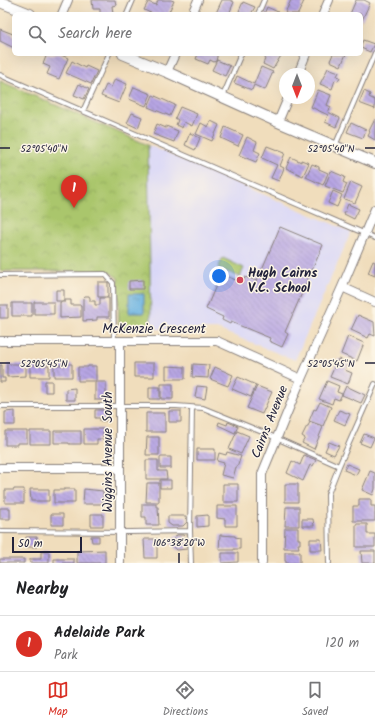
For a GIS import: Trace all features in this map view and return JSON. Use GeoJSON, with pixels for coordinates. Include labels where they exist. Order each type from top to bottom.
{"type":"FeatureCollection","features":[{"type":"Feature","properties":{"kind":"street"},"geometry":{"type":"LineString","coordinates":[[63,12],[68,0]]}},
{"type":"Feature","properties":{"kind":"street"},"geometry":{"type":"LineString","coordinates":[[193,12],[198,0]]}},
{"type":"Feature","properties":{"kind":"street"},"geometry":{"type":"LineString","coordinates":[[324,12],[329,0]]}},
{"type":"Feature","properties":{"kind":"street"},"geometry":{"type":"LineString","coordinates":[[2,1],[26,12]]}},
{"type":"Feature","properties":{"kind":"street"},"geometry":{"type":"LineString","coordinates":[[128,56],[168,72],[278,122],[375,163]]}},
{"type":"Feature","properties":{"kind":"street"},"geometry":{"type":"LineString","coordinates":[[168,72],[174,56]]}},
{"type":"Feature","properties":{"kind":"street"},"geometry":{"type":"LineString","coordinates":[[300,68],[305,56]]}},
{"type":"Feature","properties":{"kind":"street"},"geometry":{"type":"LineString","coordinates":[[278,122],[286,104]]}},
{"type":"Feature","properties":{"kind":"street","name":"Cairns Avenue"},"geometry":{"type":"LineString","coordinates":[[262,563],[262,474],[301,379],[375,209]]}},
{"type":"Feature","properties":{"kind":"street"},"geometry":{"type":"LineString","coordinates":[[342,287],[375,302]]}},
{"type":"Feature","properties":{"kind":"street","name":"McKenzie Crescent"},"geometry":{"type":"LineString","coordinates":[[0,341],[217,341],[301,379]]}},
{"type":"Feature","properties":{"kind":"street","name":"Wiggins Avenue South"},"geometry":{"type":"LineString","coordinates":[[117,342],[120,406],[120,563]]}},
{"type":"Feature","properties":{"kind":"street"},"geometry":{"type":"LineString","coordinates":[[0,468],[120,468]]}},
{"type":"Feature","properties":{"kind":"lane"},"geometry":{"type":"LineString","coordinates":[[128,12],[133,0]]}},
{"type":"Feature","properties":{"kind":"lane"},"geometry":{"type":"LineString","coordinates":[[259,12],[264,0]]}},
{"type":"Feature","properties":{"kind":"lane"},"geometry":{"type":"LineString","coordinates":[[334,146],[375,53]]}},
{"type":"Feature","properties":{"kind":"lane"},"geometry":{"type":"LineString","coordinates":[[83,111],[109,56]]}},
{"type":"Feature","properties":{"kind":"lane"},"geometry":{"type":"LineString","coordinates":[[222,96],[240,56]]}},
{"type":"Feature","properties":{"kind":"lane"},"geometry":{"type":"LineString","coordinates":[[0,75],[375,238]]}},
{"type":"Feature","properties":{"kind":"lane"},"geometry":{"type":"LineString","coordinates":[[0,275],[105,274],[113,283],[117,342]]}},
{"type":"Feature","properties":{"kind":"lane"},"geometry":{"type":"LineString","coordinates":[[329,563],[328,494],[375,384]]}},
{"type":"Feature","properties":{"kind":"lane"},"geometry":{"type":"LineString","coordinates":[[0,406],[176,406],[202,408],[276,438],[339,466]]}},
{"type":"Feature","properties":{"kind":"lane"},"geometry":{"type":"LineString","coordinates":[[191,563],[190,531],[192,408]]}},
{"type":"Feature","properties":{"kind":"lane"},"geometry":{"type":"LineString","coordinates":[[0,531],[190,531]]}},
{"type":"Feature","properties":{"kind":"shaded area","name":"Hugh Cairns V.C. School"},"geometry":{"type":"Polygon","coordinates":[[[148,145],[351,232],[295,360],[217,329],[151,329],[148,145]]]}},
{"type":"Feature","properties":{"kind":"green space"},"geometry":{"type":"Polygon","coordinates":[[[0,81],[148,145],[151,329],[119,329],[118,278],[108,271],[0,271],[0,81]]]}},
{"type":"Feature","properties":{"kind":"green space"},"geometry":{"type":"Polygon","coordinates":[[[223,258],[244,268],[240,277],[218,268],[223,258]]]}},
{"type":"Feature","properties":{"kind":"water"},"geometry":{"type":"Polygon","coordinates":[[[129,294],[144,294],[144,313],[129,313],[129,294]]]}},
{"type":"Feature","properties":{"kind":"building"},"geometry":{"type":"Polygon","coordinates":[[[92,0],[115,0],[116,5],[112,6],[113,12],[100,12],[100,9],[93,9],[92,0]]]}},
{"type":"Feature","properties":{"kind":"building"},"geometry":{"type":"Polygon","coordinates":[[[158,0],[174,1],[169,12],[148,12],[144,10],[148,2],[156,5],[158,0]]]}},
{"type":"Feature","properties":{"kind":"building"},"geometry":{"type":"Polygon","coordinates":[[[222,0],[230,0],[234,2],[230,12],[216,12],[222,0]]]}},
{"type":"Feature","properties":{"kind":"building"},"geometry":{"type":"Polygon","coordinates":[[[291,0],[304,1],[299,12],[285,12],[291,0]]]}},
{"type":"Feature","properties":{"kind":"building"},"geometry":{"type":"Polygon","coordinates":[[[356,0],[364,0],[370,3],[363,18],[363,12],[351,12],[356,0]]]}},
{"type":"Feature","properties":{"kind":"building"},"geometry":{"type":"Polygon","coordinates":[[[243,2],[255,7],[252,12],[239,11],[243,2]]]}},
{"type":"Feature","properties":{"kind":"building"},"geometry":{"type":"Polygon","coordinates":[[[267,7],[278,12],[265,12],[267,7]]]}},
{"type":"Feature","properties":{"kind":"building"},"geometry":{"type":"Polygon","coordinates":[[[0,29],[12,34],[12,47],[0,41],[0,29]]]}},
{"type":"Feature","properties":{"kind":"building"},"geometry":{"type":"Polygon","coordinates":[[[363,40],[374,44],[370,52],[363,49],[363,40]]]}},
{"type":"Feature","properties":{"kind":"building"},"geometry":{"type":"Polygon","coordinates":[[[46,56],[64,56],[68,58],[59,79],[47,74],[50,67],[43,64],[46,56]]]}},
{"type":"Feature","properties":{"kind":"building"},"geometry":{"type":"Polygon","coordinates":[[[197,56],[217,56],[216,61],[214,62],[210,60],[208,64],[196,59],[197,56]]]}},
{"type":"Feature","properties":{"kind":"building"},"geometry":{"type":"Polygon","coordinates":[[[266,56],[281,56],[273,69],[263,64],[266,56]]]}},
{"type":"Feature","properties":{"kind":"building"},"geometry":{"type":"Polygon","coordinates":[[[332,56],[345,56],[341,66],[330,61],[332,56]]]}},
{"type":"Feature","properties":{"kind":"building"},"geometry":{"type":"Polygon","coordinates":[[[217,60],[230,66],[225,76],[212,70],[217,60]]]}},
{"type":"Feature","properties":{"kind":"building"},"geometry":{"type":"Polygon","coordinates":[[[72,61],[85,68],[86,66],[97,71],[91,84],[66,73],[72,61]]]}},
{"type":"Feature","properties":{"kind":"building"},"geometry":{"type":"Polygon","coordinates":[[[261,67],[273,72],[265,90],[254,85],[252,90],[234,83],[237,76],[254,84],[261,67]]]}},
{"type":"Feature","properties":{"kind":"building"},"geometry":{"type":"Polygon","coordinates":[[[328,68],[339,72],[337,76],[340,77],[338,81],[335,80],[332,89],[320,84],[328,68]]]}},
{"type":"Feature","properties":{"kind":"building"},"geometry":{"type":"Polygon","coordinates":[[[115,79],[127,84],[119,103],[101,96],[106,85],[111,87],[115,79]]]}},
{"type":"Feature","properties":{"kind":"building"},"geometry":{"type":"Polygon","coordinates":[[[79,84],[89,89],[84,99],[74,95],[79,84]]]}},
{"type":"Feature","properties":{"kind":"building"},"geometry":{"type":"Polygon","coordinates":[[[134,87],[151,94],[146,106],[129,99],[134,87]]]}},
{"type":"Feature","properties":{"kind":"building"},"geometry":{"type":"Polygon","coordinates":[[[318,90],[331,95],[327,105],[331,107],[328,112],[340,118],[336,127],[325,122],[328,115],[311,107],[312,104],[315,104],[315,97],[318,90]]]}},
{"type":"Feature","properties":{"kind":"building"},"geometry":{"type":"Polygon","coordinates":[[[364,91],[370,94],[369,97],[375,100],[375,109],[359,103],[364,91]]]}},
{"type":"Feature","properties":{"kind":"building"},"geometry":{"type":"Polygon","coordinates":[[[153,95],[175,105],[170,116],[148,107],[153,95]]]}},
{"type":"Feature","properties":{"kind":"building"},"geometry":{"type":"Polygon","coordinates":[[[180,107],[197,114],[192,126],[184,122],[182,128],[176,125],[178,120],[175,118],[180,107]]]}},
{"type":"Feature","properties":{"kind":"building"},"geometry":{"type":"Polygon","coordinates":[[[132,113],[142,117],[138,128],[127,123],[132,113]]]}},
{"type":"Feature","properties":{"kind":"building"},"geometry":{"type":"Polygon","coordinates":[[[375,119],[375,140],[368,136],[375,119]]]}},
{"type":"Feature","properties":{"kind":"building"},"geometry":{"type":"Polygon","coordinates":[[[211,121],[219,125],[212,141],[196,134],[201,123],[208,127],[211,121]]]}},
{"type":"Feature","properties":{"kind":"building"},"geometry":{"type":"Polygon","coordinates":[[[351,123],[366,130],[363,138],[347,132],[351,123]]]}},
{"type":"Feature","properties":{"kind":"building"},"geometry":{"type":"Polygon","coordinates":[[[157,124],[178,131],[174,142],[153,134],[157,124]]]}},
{"type":"Feature","properties":{"kind":"building"},"geometry":{"type":"Polygon","coordinates":[[[225,127],[243,135],[238,146],[221,138],[225,127]]]}},
{"type":"Feature","properties":{"kind":"building"},"geometry":{"type":"Polygon","coordinates":[[[190,133],[200,138],[195,150],[185,145],[190,133]]]}},
{"type":"Feature","properties":{"kind":"building"},"geometry":{"type":"Polygon","coordinates":[[[247,137],[257,142],[254,150],[260,153],[256,162],[239,155],[247,137]]]}},
{"type":"Feature","properties":{"kind":"building"},"geometry":{"type":"Polygon","coordinates":[[[267,146],[285,153],[280,166],[284,168],[279,181],[271,178],[277,165],[262,158],[267,146]]]}},
{"type":"Feature","properties":{"kind":"building"},"geometry":{"type":"Polygon","coordinates":[[[291,157],[301,162],[301,160],[309,163],[303,176],[286,168],[291,157]]]}},
{"type":"Feature","properties":{"kind":"building"},"geometry":{"type":"Polygon","coordinates":[[[312,164],[328,173],[323,185],[306,177],[312,164]]]}},
{"type":"Feature","properties":{"kind":"building"},"geometry":{"type":"Polygon","coordinates":[[[331,171],[345,177],[343,182],[347,184],[343,193],[325,186],[331,171]]]}},
{"type":"Feature","properties":{"kind":"building"},"geometry":{"type":"Polygon","coordinates":[[[351,182],[362,187],[355,203],[344,199],[351,182]]]}},
{"type":"Feature","properties":{"kind":"building"},"geometry":{"type":"Polygon","coordinates":[[[333,191],[342,195],[337,207],[328,203],[333,191]]]}},
{"type":"Feature","properties":{"kind":"building"},"geometry":{"type":"Polygon","coordinates":[[[348,204],[359,209],[354,219],[344,214],[348,204]]]}},
{"type":"Feature","properties":{"kind":"building"},"geometry":{"type":"Polygon","coordinates":[[[280,227],[323,245],[285,332],[288,334],[282,347],[269,341],[270,338],[231,322],[230,324],[222,320],[223,317],[206,309],[221,274],[243,283],[245,277],[257,281],[280,227]]]}},
{"type":"Feature","properties":{"kind":"building"},"geometry":{"type":"Polygon","coordinates":[[[373,261],[375,262],[375,276],[368,273],[373,261]]]}},
{"type":"Feature","properties":{"kind":"building"},"geometry":{"type":"Polygon","coordinates":[[[143,280],[143,289],[129,289],[129,281],[143,280]]]}},
{"type":"Feature","properties":{"kind":"building"},"geometry":{"type":"Polygon","coordinates":[[[98,282],[108,282],[108,297],[98,297],[98,282]]]}},
{"type":"Feature","properties":{"kind":"building"},"geometry":{"type":"Polygon","coordinates":[[[56,290],[64,290],[64,301],[56,301],[56,290]]]}},
{"type":"Feature","properties":{"kind":"building"},"geometry":{"type":"Polygon","coordinates":[[[85,296],[89,296],[90,301],[95,301],[95,305],[100,305],[100,298],[109,298],[109,317],[97,317],[97,320],[83,321],[83,298],[85,296]]]}},
{"type":"Feature","properties":{"kind":"building"},"geometry":{"type":"Polygon","coordinates":[[[65,300],[71,300],[71,305],[81,305],[81,317],[60,318],[60,302],[65,302],[65,300]]]}},
{"type":"Feature","properties":{"kind":"building"},"geometry":{"type":"Polygon","coordinates":[[[34,302],[54,302],[54,314],[34,314],[34,302]]]}},
{"type":"Feature","properties":{"kind":"building"},"geometry":{"type":"Polygon","coordinates":[[[12,303],[32,303],[32,316],[12,316],[12,303]]]}},
{"type":"Feature","properties":{"kind":"building"},"geometry":{"type":"Polygon","coordinates":[[[0,305],[8,305],[8,318],[0,318],[0,305]]]}},
{"type":"Feature","properties":{"kind":"building"},"geometry":{"type":"Polygon","coordinates":[[[358,315],[374,322],[375,336],[370,334],[368,338],[351,330],[358,315]]]}},
{"type":"Feature","properties":{"kind":"building"},"geometry":{"type":"Polygon","coordinates":[[[348,336],[364,343],[357,361],[341,354],[348,336]]]}},
{"type":"Feature","properties":{"kind":"building"},"geometry":{"type":"Polygon","coordinates":[[[338,359],[354,365],[348,364],[345,370],[352,373],[348,384],[330,377],[338,359]]]}},
{"type":"Feature","properties":{"kind":"building"},"geometry":{"type":"Polygon","coordinates":[[[134,363],[154,363],[154,377],[134,377],[134,363]]]}},
{"type":"Feature","properties":{"kind":"building"},"geometry":{"type":"Polygon","coordinates":[[[7,364],[26,364],[26,376],[7,377],[7,364]]]}},
{"type":"Feature","properties":{"kind":"building"},"geometry":{"type":"Polygon","coordinates":[[[72,364],[72,377],[54,377],[54,365],[72,364]]]}},
{"type":"Feature","properties":{"kind":"building"},"geometry":{"type":"Polygon","coordinates":[[[193,364],[209,365],[208,378],[192,377],[193,364]]]}},
{"type":"Feature","properties":{"kind":"building"},"geometry":{"type":"Polygon","coordinates":[[[0,365],[2,365],[2,378],[5,378],[5,382],[0,382],[0,365]]]}},
{"type":"Feature","properties":{"kind":"building"},"geometry":{"type":"Polygon","coordinates":[[[30,365],[49,365],[49,377],[30,377],[30,365]]]}},
{"type":"Feature","properties":{"kind":"building"},"geometry":{"type":"Polygon","coordinates":[[[96,366],[96,381],[78,381],[78,367],[96,366]]]}},
{"type":"Feature","properties":{"kind":"building"},"geometry":{"type":"Polygon","coordinates":[[[166,366],[185,367],[185,379],[166,379],[166,366]]]}},
{"type":"Feature","properties":{"kind":"building"},"geometry":{"type":"Polygon","coordinates":[[[215,367],[233,375],[228,386],[210,379],[215,367]]]}},
{"type":"Feature","properties":{"kind":"building"},"geometry":{"type":"Polygon","coordinates":[[[238,377],[256,385],[251,397],[232,389],[238,377]]]}},
{"type":"Feature","properties":{"kind":"building"},"geometry":{"type":"Polygon","coordinates":[[[45,381],[52,381],[52,392],[45,392],[45,381]]]}},
{"type":"Feature","properties":{"kind":"building"},"geometry":{"type":"Polygon","coordinates":[[[327,381],[339,386],[337,392],[342,394],[339,400],[334,398],[332,404],[319,399],[327,381]]]}},
{"type":"Feature","properties":{"kind":"building"},"geometry":{"type":"Polygon","coordinates":[[[95,382],[106,382],[106,400],[95,400],[95,382]]]}},
{"type":"Feature","properties":{"kind":"building"},"geometry":{"type":"Polygon","coordinates":[[[161,384],[173,384],[173,399],[161,399],[161,384]]]}},
{"type":"Feature","properties":{"kind":"building"},"geometry":{"type":"Polygon","coordinates":[[[197,386],[207,387],[205,399],[195,397],[197,386]]]}},
{"type":"Feature","properties":{"kind":"building"},"geometry":{"type":"Polygon","coordinates":[[[257,386],[272,392],[262,414],[247,408],[257,386]]]}},
{"type":"Feature","properties":{"kind":"building"},"geometry":{"type":"Polygon","coordinates":[[[346,386],[365,395],[361,403],[342,395],[346,386]]]}},
{"type":"Feature","properties":{"kind":"building"},"geometry":{"type":"Polygon","coordinates":[[[149,387],[160,387],[160,399],[149,399],[149,387]]]}},
{"type":"Feature","properties":{"kind":"building"},"geometry":{"type":"Polygon","coordinates":[[[75,388],[75,400],[66,400],[66,389],[75,388]]]}},
{"type":"Feature","properties":{"kind":"building"},"geometry":{"type":"Polygon","coordinates":[[[320,402],[331,407],[323,426],[309,421],[314,409],[316,410],[320,402]]]}},
{"type":"Feature","properties":{"kind":"building"},"geometry":{"type":"Polygon","coordinates":[[[95,410],[106,410],[106,421],[100,421],[100,418],[95,418],[95,410]]]}},
{"type":"Feature","properties":{"kind":"building"},"geometry":{"type":"Polygon","coordinates":[[[339,410],[350,414],[345,425],[334,420],[339,410]]]}},
{"type":"Feature","properties":{"kind":"building"},"geometry":{"type":"Polygon","coordinates":[[[15,411],[15,425],[5,425],[5,412],[15,411]]]}},
{"type":"Feature","properties":{"kind":"building"},"geometry":{"type":"Polygon","coordinates":[[[169,411],[181,411],[181,422],[169,422],[169,411]]]}},
{"type":"Feature","properties":{"kind":"building"},"geometry":{"type":"Polygon","coordinates":[[[146,413],[165,413],[165,432],[146,432],[146,413]]]}},
{"type":"Feature","properties":{"kind":"building"},"geometry":{"type":"Polygon","coordinates":[[[219,422],[227,425],[228,422],[238,426],[235,433],[218,425],[219,422]]]}},
{"type":"Feature","properties":{"kind":"building"},"geometry":{"type":"Polygon","coordinates":[[[310,422],[323,427],[314,449],[302,443],[305,438],[302,436],[310,422]]]}},
{"type":"Feature","properties":{"kind":"building"},"geometry":{"type":"Polygon","coordinates":[[[84,429],[103,429],[103,439],[97,439],[97,444],[84,444],[84,429]]]}},
{"type":"Feature","properties":{"kind":"building"},"geometry":{"type":"Polygon","coordinates":[[[5,431],[27,431],[27,443],[5,445],[5,431]]]}},
{"type":"Feature","properties":{"kind":"building"},"geometry":{"type":"Polygon","coordinates":[[[30,431],[51,431],[51,444],[30,444],[30,431]]]}},
{"type":"Feature","properties":{"kind":"building"},"geometry":{"type":"Polygon","coordinates":[[[54,431],[81,431],[81,444],[54,443],[54,431]]]}},
{"type":"Feature","properties":{"kind":"building"},"geometry":{"type":"Polygon","coordinates":[[[237,431],[249,436],[241,454],[229,449],[237,431]]]}},
{"type":"Feature","properties":{"kind":"building"},"geometry":{"type":"Polygon","coordinates":[[[364,434],[374,438],[370,447],[360,443],[364,434]]]}},
{"type":"Feature","properties":{"kind":"building"},"geometry":{"type":"Polygon","coordinates":[[[147,437],[159,437],[159,455],[146,455],[147,437]]]}},
{"type":"Feature","properties":{"kind":"building"},"geometry":{"type":"Polygon","coordinates":[[[329,442],[339,446],[334,455],[325,451],[329,442]]]}},
{"type":"Feature","properties":{"kind":"building"},"geometry":{"type":"Polygon","coordinates":[[[197,449],[215,449],[215,460],[197,460],[197,449]]]}},
{"type":"Feature","properties":{"kind":"building"},"geometry":{"type":"Polygon","coordinates":[[[227,452],[241,456],[233,478],[221,475],[224,463],[217,461],[219,453],[226,455],[227,452]]]}},
{"type":"Feature","properties":{"kind":"building"},"geometry":{"type":"Polygon","coordinates":[[[304,455],[316,460],[313,466],[310,465],[303,481],[287,473],[292,461],[300,465],[304,455]]]}},
{"type":"Feature","properties":{"kind":"building"},"geometry":{"type":"Polygon","coordinates":[[[160,457],[171,457],[171,468],[160,468],[160,457]]]}},
{"type":"Feature","properties":{"kind":"building"},"geometry":{"type":"Polygon","coordinates":[[[146,460],[158,460],[158,471],[166,471],[167,479],[146,479],[146,460]]]}},
{"type":"Feature","properties":{"kind":"building"},"geometry":{"type":"Polygon","coordinates":[[[347,464],[359,469],[356,475],[344,470],[347,464]]]}},
{"type":"Feature","properties":{"kind":"building"},"geometry":{"type":"Polygon","coordinates":[[[370,471],[375,473],[375,489],[373,495],[362,490],[370,471]]]}},
{"type":"Feature","properties":{"kind":"building"},"geometry":{"type":"Polygon","coordinates":[[[160,480],[171,480],[171,488],[160,488],[160,480]]]}},
{"type":"Feature","properties":{"kind":"building"},"geometry":{"type":"Polygon","coordinates":[[[147,483],[159,483],[159,502],[146,502],[147,483]]]}},
{"type":"Feature","properties":{"kind":"building"},"geometry":{"type":"Polygon","coordinates":[[[223,484],[238,484],[238,502],[223,502],[223,484]]]}},
{"type":"Feature","properties":{"kind":"building"},"geometry":{"type":"Polygon","coordinates":[[[285,484],[298,484],[298,502],[285,502],[285,484]]]}},
{"type":"Feature","properties":{"kind":"building"},"geometry":{"type":"Polygon","coordinates":[[[24,489],[24,503],[5,503],[5,490],[24,489]]]}},
{"type":"Feature","properties":{"kind":"building"},"geometry":{"type":"Polygon","coordinates":[[[30,489],[49,489],[49,501],[31,501],[30,489]]]}},
{"type":"Feature","properties":{"kind":"building"},"geometry":{"type":"Polygon","coordinates":[[[75,489],[75,503],[54,503],[54,490],[75,489]]]}},
{"type":"Feature","properties":{"kind":"building"},"geometry":{"type":"Polygon","coordinates":[[[84,489],[103,491],[103,504],[83,504],[84,489]]]}},
{"type":"Feature","properties":{"kind":"building"},"geometry":{"type":"Polygon","coordinates":[[[359,499],[371,499],[371,506],[375,506],[375,521],[353,521],[353,506],[359,506],[359,499]]]}},
{"type":"Feature","properties":{"kind":"building"},"geometry":{"type":"Polygon","coordinates":[[[142,504],[156,504],[156,507],[158,507],[159,525],[146,525],[146,517],[142,517],[142,504]]]}},
{"type":"Feature","properties":{"kind":"building"},"geometry":{"type":"Polygon","coordinates":[[[217,506],[237,506],[237,526],[225,526],[225,519],[217,518],[217,506]]]}},
{"type":"Feature","properties":{"kind":"building"},"geometry":{"type":"Polygon","coordinates":[[[286,507],[299,507],[299,526],[285,526],[286,507]]]}},
{"type":"Feature","properties":{"kind":"building"},"geometry":{"type":"Polygon","coordinates":[[[0,508],[10,508],[10,519],[0,519],[0,508]]]}},
{"type":"Feature","properties":{"kind":"building"},"geometry":{"type":"Polygon","coordinates":[[[51,514],[63,514],[63,525],[51,525],[51,514]]]}},
{"type":"Feature","properties":{"kind":"building"},"geometry":{"type":"Polygon","coordinates":[[[91,514],[103,514],[103,526],[91,526],[91,514]]]}},
{"type":"Feature","properties":{"kind":"building"},"geometry":{"type":"Polygon","coordinates":[[[208,515],[208,526],[197,527],[197,516],[208,515]]]}},
{"type":"Feature","properties":{"kind":"building"},"geometry":{"type":"Polygon","coordinates":[[[168,516],[186,516],[187,522],[183,526],[172,526],[168,523],[168,516]]]}},
{"type":"Feature","properties":{"kind":"building"},"geometry":{"type":"Polygon","coordinates":[[[302,519],[313,519],[314,526],[302,526],[302,519]]]}},
{"type":"Feature","properties":{"kind":"building"},"geometry":{"type":"Polygon","coordinates":[[[356,524],[367,524],[367,534],[375,534],[375,547],[356,547],[356,524]]]}},
{"type":"Feature","properties":{"kind":"building"},"geometry":{"type":"Polygon","coordinates":[[[285,528],[298,528],[298,539],[300,539],[300,544],[298,544],[299,548],[284,548],[285,528]]]}},
{"type":"Feature","properties":{"kind":"building"},"geometry":{"type":"Polygon","coordinates":[[[177,535],[183,535],[187,539],[187,549],[177,550],[170,543],[177,535]]]}},
{"type":"Feature","properties":{"kind":"building"},"geometry":{"type":"Polygon","coordinates":[[[220,535],[235,536],[240,538],[240,549],[219,550],[220,535]]]}},
{"type":"Feature","properties":{"kind":"building"},"geometry":{"type":"Polygon","coordinates":[[[91,536],[99,536],[99,542],[92,542],[91,536]]]}},
{"type":"Feature","properties":{"kind":"building"},"geometry":{"type":"Polygon","coordinates":[[[26,537],[37,537],[37,547],[26,547],[26,537]]]}},
{"type":"Feature","properties":{"kind":"building"},"geometry":{"type":"Polygon","coordinates":[[[144,539],[157,539],[157,558],[145,558],[144,539]]]}},
{"type":"Feature","properties":{"kind":"building"},"geometry":{"type":"Polygon","coordinates":[[[310,539],[321,539],[322,550],[310,550],[310,539]]]}},
{"type":"Feature","properties":{"kind":"building"},"geometry":{"type":"Polygon","coordinates":[[[105,550],[105,563],[77,563],[77,551],[105,550]]]}},
{"type":"Feature","properties":{"kind":"building"},"geometry":{"type":"Polygon","coordinates":[[[361,551],[375,551],[375,563],[362,563],[361,551]]]}},
{"type":"Feature","properties":{"kind":"building"},"geometry":{"type":"Polygon","coordinates":[[[41,552],[49,552],[49,563],[30,563],[30,559],[41,559],[41,552]]]}},
{"type":"Feature","properties":{"kind":"building"},"geometry":{"type":"Polygon","coordinates":[[[285,552],[300,552],[300,563],[286,563],[285,552]]]}},
{"type":"Feature","properties":{"kind":"building"},"geometry":{"type":"Polygon","coordinates":[[[222,553],[238,553],[238,562],[222,563],[222,553]]]}},
{"type":"Feature","properties":{"kind":"building"},"geometry":{"type":"Polygon","coordinates":[[[0,559],[24,559],[24,563],[0,563],[0,559]]]}},
{"type":"Feature","properties":{"kind":"building"},"geometry":{"type":"Polygon","coordinates":[[[54,559],[74,559],[74,563],[54,563],[54,559]]]}},
{"type":"Feature","properties":{"kind":"place","name":"Adelaide Park"},"geometry":{"type":"Point","coordinates":[74,208]}},
{"type":"Feature","properties":{"kind":"place","name":"Hugh Cairns V.C. School"},"geometry":{"type":"Point","coordinates":[240,280]}}]}
